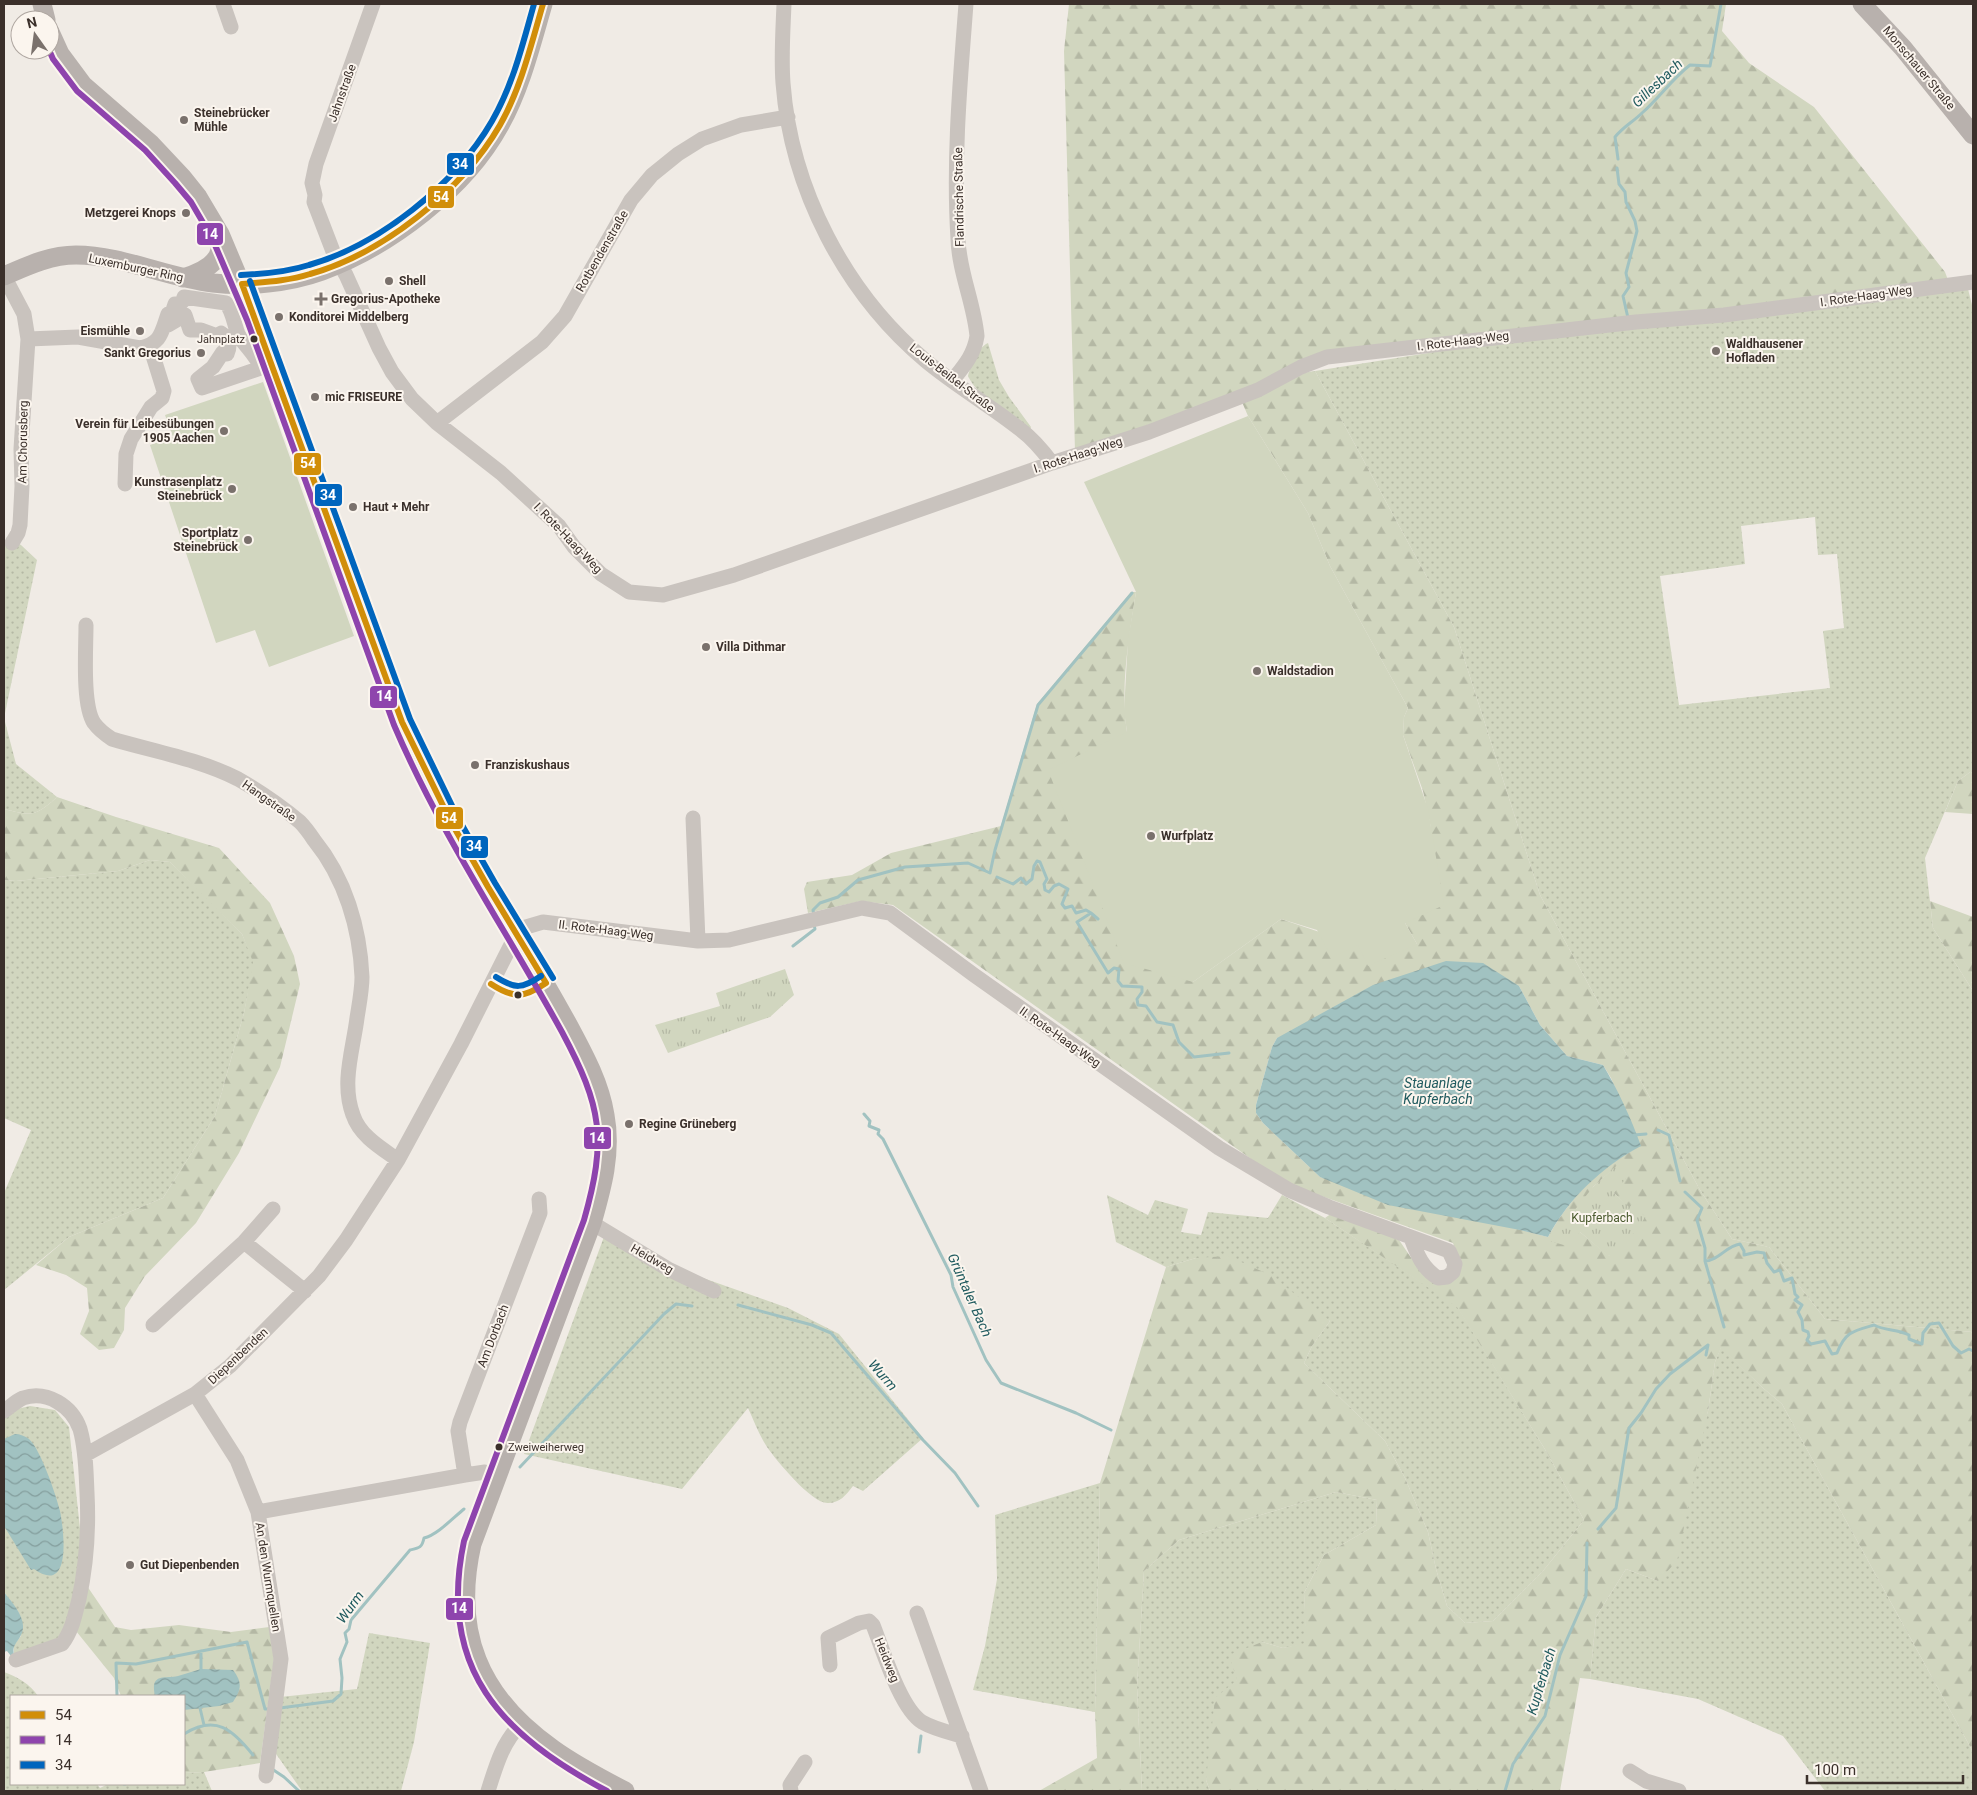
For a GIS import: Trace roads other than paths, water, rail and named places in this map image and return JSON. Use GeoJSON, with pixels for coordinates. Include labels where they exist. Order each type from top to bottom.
{"type":"FeatureCollection","features":[{"type":"Feature","properties":{"kind":"main road"},"geometry":{"type":"LineString","coordinates":[[242,284],[294,278],[320,272],[393,235],[430,208],[472,166],[500,126],[521,80],[543,4]]}},
{"type":"Feature","properties":{"kind":"main road","name":"Monschauer Straße"},"geometry":{"type":"LineString","coordinates":[[1862,4],[1903,48],[1973,135]]}},
{"type":"Feature","properties":{"kind":"main road"},"geometry":{"type":"LineString","coordinates":[[60,54],[77,78],[104,105],[151,144],[182,177],[198,197],[220,234],[242,284],[411,744],[441,804],[516,935],[546,983],[586,1059],[602,1101],[606,1122],[607,1153],[601,1192],[592,1223],[472,1544],[466,1571],[465,1602],[466,1622],[472,1646],[487,1680],[502,1702],[521,1724],[552,1749],[625,1791]]}},
{"type":"Feature","properties":{"kind":"main road"},"geometry":{"type":"LineString","coordinates":[[183,278],[200,273],[212,263],[220,252],[220,234]]}},
{"type":"Feature","properties":{"kind":"main road","name":"Luxemburger Ring"},"geometry":{"type":"LineString","coordinates":[[4,276],[37,261],[76,255],[104,258],[183,278],[214,283],[242,284]]}},
{"type":"Feature","properties":{"kind":"street"},"geometry":{"type":"LineString","coordinates":[[223,4],[231,27]]}},
{"type":"Feature","properties":{"kind":"street","name":"Jahnstraße"},"geometry":{"type":"LineString","coordinates":[[339,264],[314,202],[315,195],[312,183],[316,164],[373,4]]}},
{"type":"Feature","properties":{"kind":"street","name":"Louis-Beißel-Straße"},"geometry":{"type":"LineString","coordinates":[[784,4],[782,52],[788,117],[799,166],[812,205],[833,246],[861,292],[883,321],[952,381],[1022,431],[1052,463]]}},
{"type":"Feature","properties":{"kind":"street","name":"Flandrische Straße"},"geometry":{"type":"LineString","coordinates":[[952,381],[970,359],[975,348],[977,336],[958,241],[957,154],[966,4]]}},
{"type":"Feature","properties":{"kind":"street","name":"Rotbendenstraße"},"geometry":{"type":"LineString","coordinates":[[437,423],[542,342],[565,316],[631,200],[652,175],[678,154],[702,139],[741,125],[788,117]]}},
{"type":"Feature","properties":{"kind":"street","name":"I. Rote-Haag-Weg"},"geometry":{"type":"LineString","coordinates":[[339,264],[392,372],[412,399],[437,423],[501,473],[559,526],[574,546],[601,574],[629,592],[663,595],[734,575],[1052,463],[1158,429],[1258,390],[1301,367],[1327,358],[1636,322],[1724,315],[1973,282]]}},
{"type":"Feature","properties":{"kind":"street","name":"Am Chorusberg"},"geometry":{"type":"LineString","coordinates":[[4,276],[24,314],[28,339],[21,449],[20,525],[18,534],[12,544]]}},
{"type":"Feature","properties":{"kind":"street"},"geometry":{"type":"LineString","coordinates":[[184,297],[202,300],[226,303],[239,335],[257,357],[261,368],[202,388],[198,379],[213,367],[223,352],[227,354],[228,340],[221,333],[220,337],[201,330],[190,330],[185,314],[168,325],[175,304],[183,301],[184,297]]}},
{"type":"Feature","properties":{"kind":"street"},"geometry":{"type":"LineString","coordinates":[[28,339],[78,337],[97,339],[132,348],[150,346],[158,340],[170,308]]}},
{"type":"Feature","properties":{"kind":"street"},"geometry":{"type":"LineString","coordinates":[[126,484],[126,454],[131,439],[151,407],[162,398],[164,391],[150,346]]}},
{"type":"Feature","properties":{"kind":"street","name":"Hangstraße"},"geometry":{"type":"LineString","coordinates":[[86,625],[86,690],[94,723],[103,732],[112,740],[216,769],[259,792],[301,823],[322,850],[337,875],[349,905],[358,943],[362,979],[350,1057],[348,1088],[353,1116],[361,1130],[398,1160]]}},
{"type":"Feature","properties":{"kind":"street"},"geometry":{"type":"LineString","coordinates":[[693,818],[698,941]]}},
{"type":"Feature","properties":{"kind":"street","name":"II. Rote-Haag-Weg"},"geometry":{"type":"LineString","coordinates":[[516,935],[526,927],[542,922],[698,941],[729,940],[862,908],[890,913],[974,975],[1219,1148],[1289,1190],[1411,1238]]}},
{"type":"Feature","properties":{"kind":"street","name":"Diepenbenden"},"geometry":{"type":"LineString","coordinates":[[85,1455],[196,1394],[230,1366],[319,1276],[346,1240],[398,1160],[461,1044],[516,935]]}},
{"type":"Feature","properties":{"kind":"street","name":"Am Dorbach"},"geometry":{"type":"LineString","coordinates":[[465,1475],[458,1431],[460,1422],[540,1213],[540,1199]]}},
{"type":"Feature","properties":{"kind":"street"},"geometry":{"type":"LineString","coordinates":[[153,1325],[244,1242],[273,1209]]}},
{"type":"Feature","properties":{"kind":"street","name":"Heidweg"},"geometry":{"type":"LineString","coordinates":[[592,1223],[675,1272],[714,1291]]}},
{"type":"Feature","properties":{"kind":"street"},"geometry":{"type":"LineString","coordinates":[[244,1242],[305,1291]]}},
{"type":"Feature","properties":{"kind":"street","name":"An den Wurmquellen"},"geometry":{"type":"LineString","coordinates":[[196,1394],[237,1460],[258,1512],[281,1659],[266,1776]]}},
{"type":"Feature","properties":{"kind":"street"},"geometry":{"type":"LineString","coordinates":[[4,1411],[22,1399],[36,1396],[56,1400],[70,1412],[80,1428],[85,1455],[88,1539],[83,1580],[74,1622],[67,1638],[62,1644],[16,1660]]}},
{"type":"Feature","properties":{"kind":"street"},"geometry":{"type":"LineString","coordinates":[[258,1512],[465,1475],[485,1472],[497,1476]]}},
{"type":"Feature","properties":{"kind":"street"},"geometry":{"type":"LineString","coordinates":[[917,1613],[980,1785],[968,1791]]}},
{"type":"Feature","properties":{"kind":"street","name":"Heidweg"},"geometry":{"type":"LineString","coordinates":[[830,1665],[828,1638],[859,1623],[869,1621],[873,1626],[907,1708],[928,1725],[962,1736]]}},
{"type":"Feature","properties":{"kind":"street"},"geometry":{"type":"LineString","coordinates":[[488,1791],[500,1752],[512,1732],[521,1724]]}},
{"type":"Feature","properties":{"kind":"street"},"geometry":{"type":"LineString","coordinates":[[791,1791],[790,1785],[805,1762]]}},
{"type":"Feature","properties":{"kind":"street"},"geometry":{"type":"LineString","coordinates":[[1630,1771],[1646,1781],[1679,1791]]}},
{"type":"Feature","properties":{"kind":"water","name":"Stauanlage Kupferbach"},"geometry":{"type":"Polygon","coordinates":[[[1446,961],[1483,963],[1519,986],[1540,1025],[1567,1056],[1603,1065],[1624,1104],[1641,1146],[1613,1164],[1588,1185],[1566,1209],[1548,1237],[1388,1205],[1320,1177],[1263,1123],[1256,1113],[1256,1105],[1272,1047],[1277,1038],[1373,985],[1446,961]]]}},
{"type":"Feature","properties":{"kind":"water"},"geometry":{"type":"Polygon","coordinates":[[[15,1434],[26,1437],[34,1445],[48,1473],[60,1511],[64,1545],[63,1558],[60,1568],[55,1574],[46,1575],[34,1569],[31,1570],[4,1526],[4,1439],[15,1434]]]}},
{"type":"Feature","properties":{"kind":"water"},"geometry":{"type":"Polygon","coordinates":[[[4,1592],[16,1607],[23,1625],[23,1631],[14,1647],[14,1655],[11,1656],[7,1651],[4,1652],[4,1592]]]}},
{"type":"Feature","properties":{"kind":"water"},"geometry":{"type":"Polygon","coordinates":[[[201,1669],[233,1670],[240,1686],[233,1702],[219,1706],[185,1710],[185,1695],[155,1695],[154,1684],[156,1680],[201,1669]]]}},
{"type":"Feature","properties":{"kind":"waterway","name":"Gillesbach"},"geometry":{"type":"LineString","coordinates":[[1618,159],[1615,137],[1618,133],[1639,116],[1690,65],[1710,66],[1721,4]]}},
{"type":"Feature","properties":{"kind":"waterway","name":"Gillesbach"},"geometry":{"type":"LineString","coordinates":[[1617,168],[1619,184],[1625,192],[1626,202],[1635,221],[1637,231],[1626,273],[1629,287],[1623,296],[1628,318]]}},
{"type":"Feature","properties":{"kind":"waterway"},"geometry":{"type":"LineString","coordinates":[[814,916],[813,910],[820,903],[838,897],[858,880],[905,867],[968,863],[990,873],[995,850],[1038,705],[1132,593]]}},
{"type":"Feature","properties":{"kind":"waterway","name":"Kupferbach"},"geometry":{"type":"LineString","coordinates":[[997,877],[1013,884],[1021,878],[1026,884],[1032,879],[1034,866],[1037,861],[1040,862],[1047,879],[1044,884],[1045,890],[1049,892],[1054,886],[1059,884],[1068,889],[1062,904],[1065,908],[1072,906],[1076,913],[1086,910],[1091,913],[1077,922],[1108,973],[1114,968],[1119,969],[1118,981],[1122,986],[1142,987],[1142,992],[1137,999],[1138,1005],[1146,1006],[1157,1022],[1173,1025],[1179,1042],[1194,1057],[1229,1053]]}},
{"type":"Feature","properties":{"kind":"waterway"},"geometry":{"type":"LineString","coordinates":[[1091,913],[1098,919]]}},
{"type":"Feature","properties":{"kind":"waterway","name":"Kupferbach"},"geometry":{"type":"LineString","coordinates":[[793,946],[815,929],[814,925]]}},
{"type":"Feature","properties":{"kind":"waterway","name":"Grüntaler Bach"},"geometry":{"type":"LineString","coordinates":[[864,1114],[870,1121],[869,1126],[879,1130],[878,1134],[883,1139],[951,1275],[953,1287],[986,1360],[1001,1383],[1076,1413],[1111,1430]]}},
{"type":"Feature","properties":{"kind":"waterway","name":"Kupferbach"},"geometry":{"type":"LineString","coordinates":[[1658,1130],[1669,1135],[1680,1181]]}},
{"type":"Feature","properties":{"kind":"waterway","name":"Kupferbach"},"geometry":{"type":"LineString","coordinates":[[1634,1135],[1646,1134]]}},
{"type":"Feature","properties":{"kind":"waterway","name":"Kupferbach"},"geometry":{"type":"LineString","coordinates":[[1685,1192],[1702,1208],[1697,1220],[1705,1248],[1705,1261],[1724,1327]]}},
{"type":"Feature","properties":{"kind":"waterway"},"geometry":{"type":"LineString","coordinates":[[1705,1261],[1714,1259],[1735,1245],[1740,1244],[1744,1255],[1757,1252],[1764,1253],[1767,1263],[1774,1272],[1780,1270],[1784,1281],[1792,1278],[1795,1294],[1798,1297],[1795,1300],[1802,1305],[1798,1312],[1802,1320],[1803,1330],[1808,1332],[1807,1340],[1811,1344],[1825,1341],[1832,1354],[1837,1353],[1847,1336],[1867,1327],[1874,1325],[1905,1333],[1909,1335],[1909,1339],[1922,1344],[1923,1333],[1930,1324],[1939,1323],[1953,1346],[1961,1353],[1969,1349],[1973,1351]]}},
{"type":"Feature","properties":{"kind":"waterway","name":"Wurm"},"geometry":{"type":"LineString","coordinates":[[520,1467],[664,1314],[676,1304],[692,1306]]}},
{"type":"Feature","properties":{"kind":"waterway","name":"Wurm"},"geometry":{"type":"LineString","coordinates":[[738,1305],[812,1325],[831,1333],[923,1440],[955,1473],[978,1506]]}},
{"type":"Feature","properties":{"kind":"waterway","name":"Kupferbach"},"geometry":{"type":"LineString","coordinates":[[1706,1355],[1708,1345]]}},
{"type":"Feature","properties":{"kind":"waterway","name":"Kupferbach"},"geometry":{"type":"LineString","coordinates":[[1598,1529],[1616,1508],[1629,1428],[1656,1389],[1670,1374],[1708,1345]]}},
{"type":"Feature","properties":{"kind":"waterway","name":"Wurm"},"geometry":{"type":"LineString","coordinates":[[280,1708],[333,1701],[341,1694],[340,1659],[347,1642],[345,1633],[349,1629],[351,1620],[410,1550],[420,1547],[424,1538],[439,1530],[464,1509]]}},
{"type":"Feature","properties":{"kind":"waterway","name":"Kupferbach"},"geometry":{"type":"LineString","coordinates":[[1505,1791],[1513,1764],[1545,1716],[1560,1655],[1586,1596],[1587,1543]]}},
{"type":"Feature","properties":{"kind":"waterway","name":"Wurm"},"geometry":{"type":"LineString","coordinates":[[117,1695],[116,1663],[136,1664],[247,1642],[265,1709],[270,1709]]}},
{"type":"Feature","properties":{"kind":"waterway"},"geometry":{"type":"LineString","coordinates":[[201,1651],[201,1669]]}},
{"type":"Feature","properties":{"kind":"waterway"},"geometry":{"type":"LineString","coordinates":[[200,1708],[204,1725]]}},
{"type":"Feature","properties":{"kind":"waterway","name":"Wurm"},"geometry":{"type":"LineString","coordinates":[[185,1733],[205,1725],[215,1725],[231,1732],[253,1755]]}},
{"type":"Feature","properties":{"kind":"waterway","name":"Wurm"},"geometry":{"type":"LineString","coordinates":[[919,1752],[921,1736]]}},
{"type":"Feature","properties":{"kind":"waterway","name":"Wurm"},"geometry":{"type":"LineString","coordinates":[[272,1769],[299,1791]]}},
{"type":"Feature","properties":{"kind":"place","name":"Steinebrücker Mühle"},"geometry":{"type":"Point","coordinates":[184,120]}},
{"type":"Feature","properties":{"kind":"place","name":"Metzgerei Knops"},"geometry":{"type":"Point","coordinates":[186,213]}},
{"type":"Feature","properties":{"kind":"place","name":"Shell"},"geometry":{"type":"Point","coordinates":[389,281]}},
{"type":"Feature","properties":{"kind":"place","name":"Gregorius-Apotheke"},"geometry":{"type":"Point","coordinates":[321,299]}},
{"type":"Feature","properties":{"kind":"place","name":"Konditorei Middelberg"},"geometry":{"type":"Point","coordinates":[279,317]}},
{"type":"Feature","properties":{"kind":"place","name":"Eismühle"},"geometry":{"type":"Point","coordinates":[140,331]}},
{"type":"Feature","properties":{"kind":"place","name":"Jahnplatz"},"geometry":{"type":"Point","coordinates":[254,339]}},
{"type":"Feature","properties":{"kind":"place","name":"Waldhausener Hofladen"},"geometry":{"type":"Point","coordinates":[1716,351]}},
{"type":"Feature","properties":{"kind":"place","name":"Sankt Gregorius"},"geometry":{"type":"Point","coordinates":[201,353]}},
{"type":"Feature","properties":{"kind":"place","name":"mic FRISEURE"},"geometry":{"type":"Point","coordinates":[315,397]}},
{"type":"Feature","properties":{"kind":"place","name":"Verein für Leibesübungen 1905 Aachen"},"geometry":{"type":"Point","coordinates":[224,431]}},
{"type":"Feature","properties":{"kind":"place","name":"Kunstrasenplatz Steinebrück"},"geometry":{"type":"Point","coordinates":[232,489]}},
{"type":"Feature","properties":{"kind":"place","name":"Haut + Mehr"},"geometry":{"type":"Point","coordinates":[353,507]}},
{"type":"Feature","properties":{"kind":"place","name":"Sportplatz Steinebrück"},"geometry":{"type":"Point","coordinates":[248,540]}},
{"type":"Feature","properties":{"kind":"place","name":"Villa Dithmar"},"geometry":{"type":"Point","coordinates":[706,647]}},
{"type":"Feature","properties":{"kind":"place","name":"Waldstadion"},"geometry":{"type":"Point","coordinates":[1257,671]}},
{"type":"Feature","properties":{"kind":"place","name":"Franziskushaus"},"geometry":{"type":"Point","coordinates":[475,765]}},
{"type":"Feature","properties":{"kind":"place","name":"Wurfplatz"},"geometry":{"type":"Point","coordinates":[1151,836]}},
{"type":"Feature","properties":{"kind":"place","name":"Regine Grüneberg"},"geometry":{"type":"Point","coordinates":[629,1124]}},
{"type":"Feature","properties":{"kind":"place","name":"Zweiweiherweg"},"geometry":{"type":"Point","coordinates":[499,1447]}},
{"type":"Feature","properties":{"kind":"place","name":"Gut Diepenbenden"},"geometry":{"type":"Point","coordinates":[130,1565]}}]}
